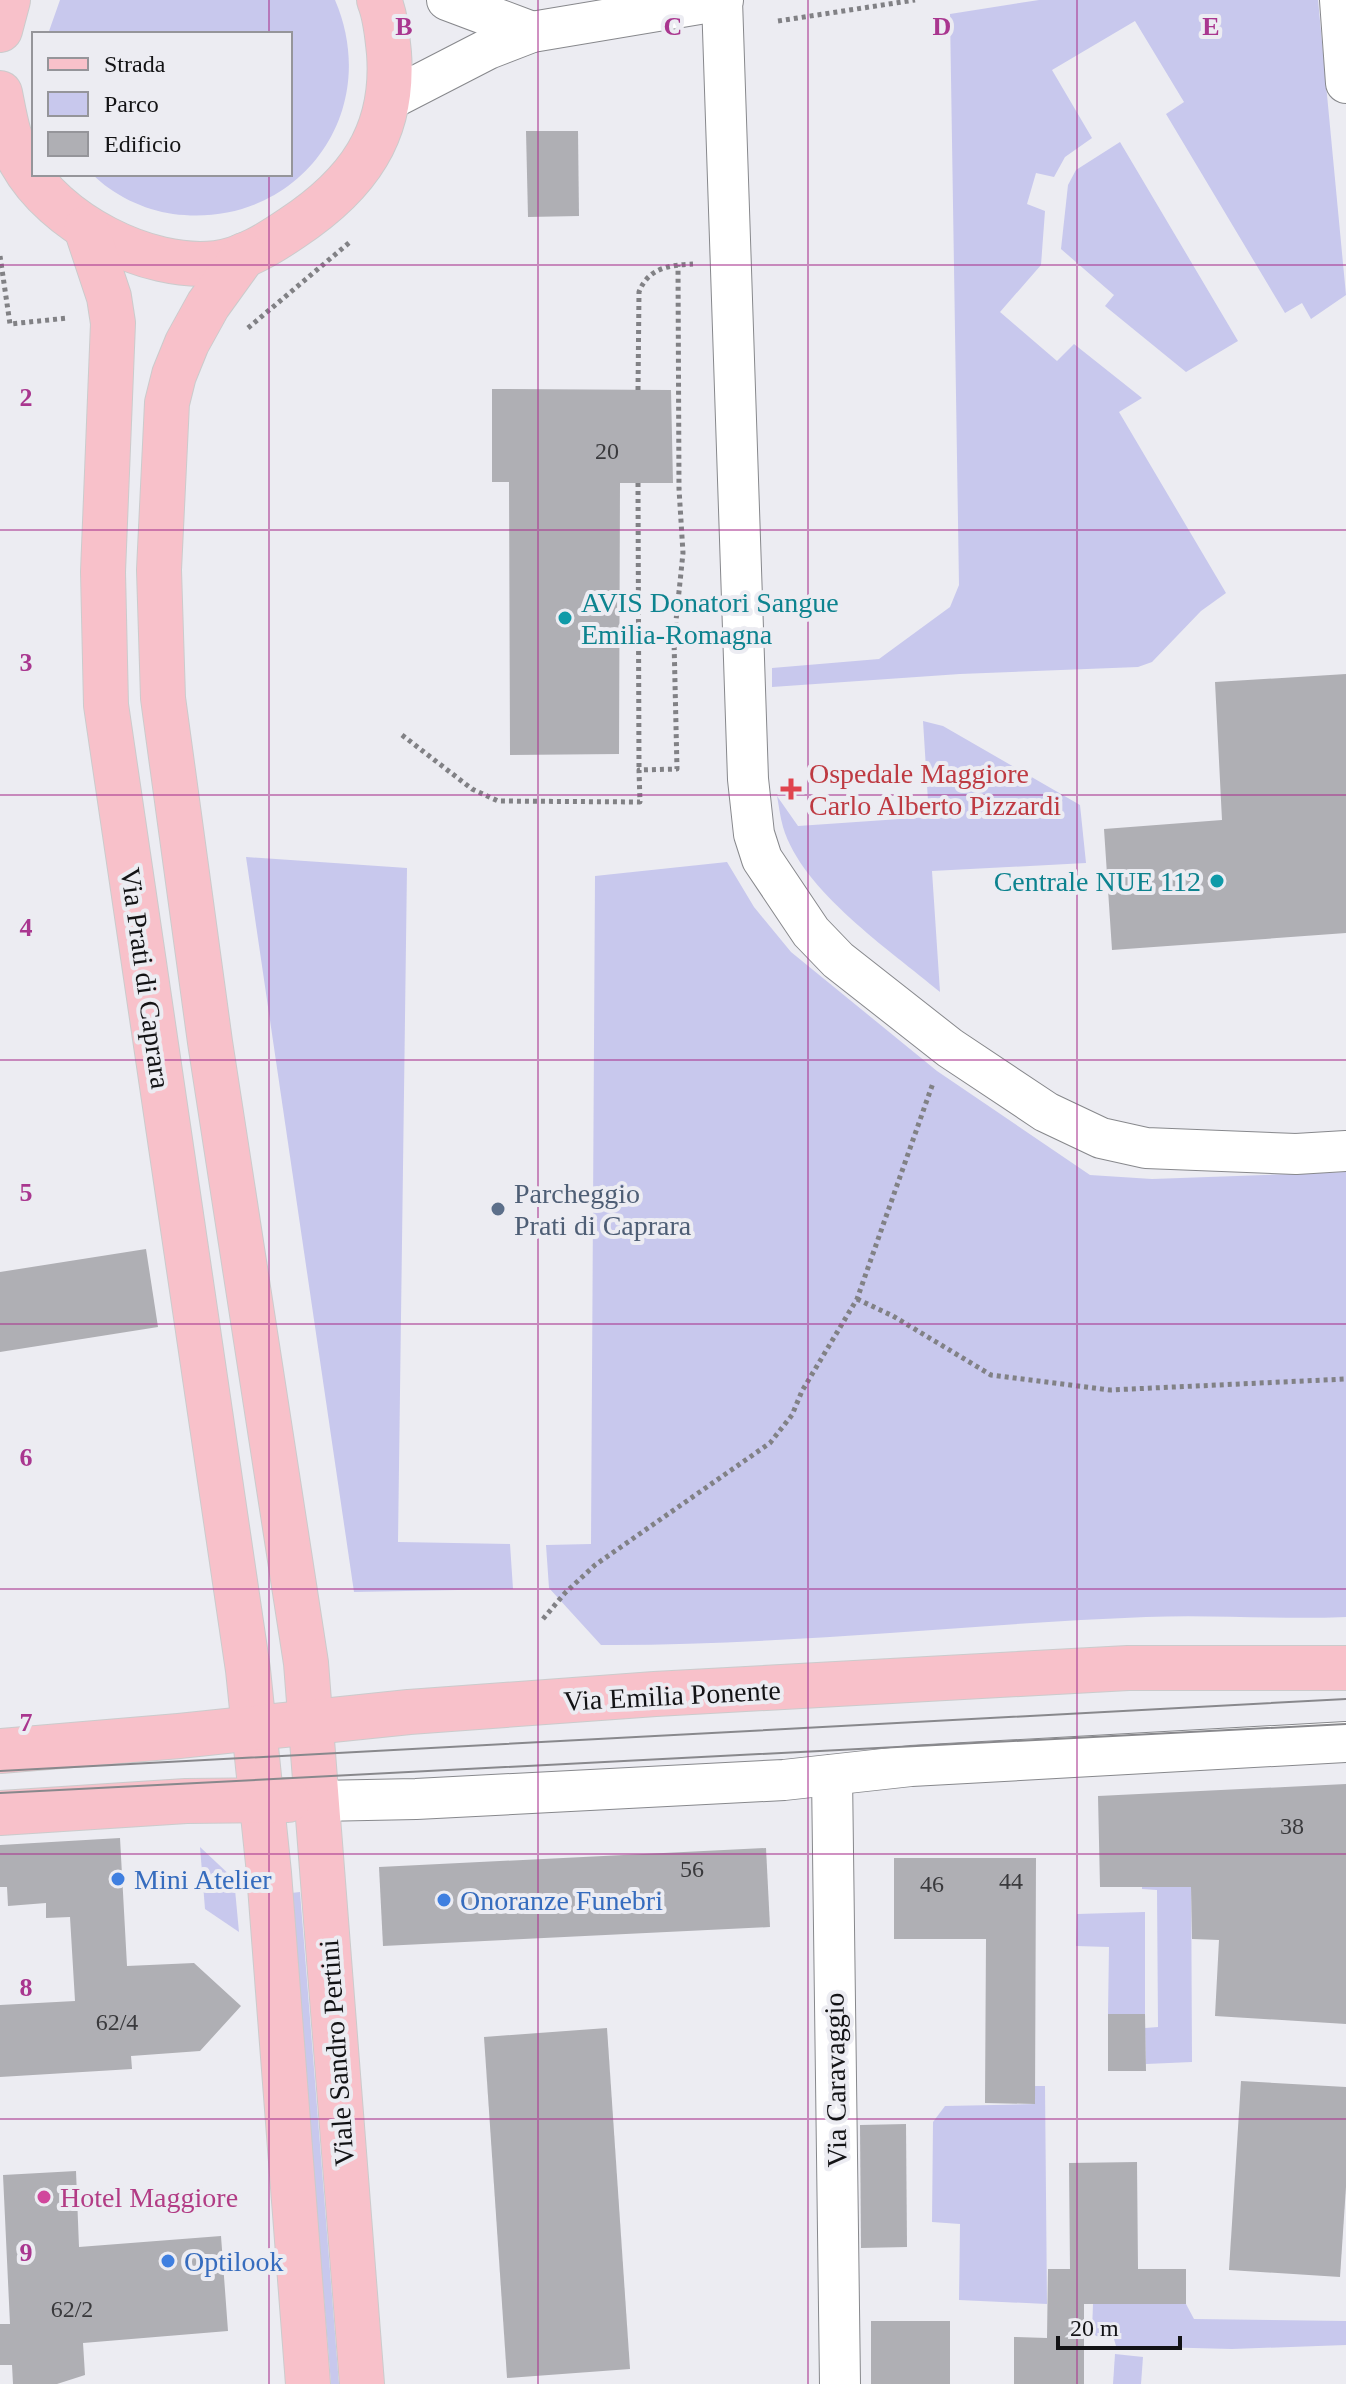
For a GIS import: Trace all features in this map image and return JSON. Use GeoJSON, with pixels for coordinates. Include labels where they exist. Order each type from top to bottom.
{"type":"FeatureCollection","features":[{"type":"Feature","properties":{"kind":"main road"},"geometry":{"type":"LineString","coordinates":[[32,176],[50,197],[86,228],[118,245],[186,265],[218,263],[244,255],[316,212],[343,188],[359,169],[379,133],[389,100],[388,42],[379,0]]}},
{"type":"Feature","properties":{"kind":"main road"},"geometry":{"type":"LineString","coordinates":[[2,116],[22,164],[32,176]]}},
{"type":"Feature","properties":{"kind":"main road","name":"Via Prati di Caprara"},"geometry":{"type":"LineString","coordinates":[[86,228],[109,297],[113,323],[103,572],[106,705],[254,1728]]}},
{"type":"Feature","properties":{"kind":"main road","name":"Via Prati di Caprara"},"geometry":{"type":"LineString","coordinates":[[244,255],[208,305],[187,343],[167,403],[159,570],[163,698],[210,1042],[306,1663],[312,1722]]}},
{"type":"Feature","properties":{"kind":"main road","name":"Via Emilia Ponente"},"geometry":{"type":"LineString","coordinates":[[0,1751],[409,1712],[655,1694],[1128,1668],[1346,1668]]}},
{"type":"Feature","properties":{"kind":"main road","name":"Viale Sandro Pertini"},"geometry":{"type":"LineString","coordinates":[[312,1722],[362,2384]]}},
{"type":"Feature","properties":{"kind":"main road","name":"Viale Sandro Pertini"},"geometry":{"type":"LineString","coordinates":[[254,1728],[269,1873],[308,2384]]}},
{"type":"Feature","properties":{"kind":"main road"},"geometry":{"type":"LineString","coordinates":[[0,1813],[261,1800],[318,1801]]}},
{"type":"Feature","properties":{"kind":"street"},"geometry":{"type":"LineString","coordinates":[[447,0],[532,32]]}},
{"type":"Feature","properties":{"kind":"street"},"geometry":{"type":"LineString","coordinates":[[389,100],[488,49],[532,32],[723,0],[748,779],[754,834],[762,859],[811,932],[838,960],[950,1048],[1046,1112],[1101,1138],[1146,1148],[1296,1154],[1346,1151]]}},
{"type":"Feature","properties":{"kind":"street"},"geometry":{"type":"LineString","coordinates":[[1340,0],[1346,83]]}},
{"type":"Feature","properties":{"kind":"street"},"geometry":{"type":"LineString","coordinates":[[318,1801],[416,1799],[832,1775],[911,1766],[1346,1742]]}},
{"type":"Feature","properties":{"kind":"street","name":"Via Caravaggio"},"geometry":{"type":"LineString","coordinates":[[832,1775],[840,2384]]}},
{"type":"Feature","properties":{"kind":"path"},"geometry":{"type":"LineString","coordinates":[[778,21],[915,0]]}},
{"type":"Feature","properties":{"kind":"path"},"geometry":{"type":"LineString","coordinates":[[244,331],[359,233]]}},
{"type":"Feature","properties":{"kind":"path"},"geometry":{"type":"LineString","coordinates":[[0,256],[10,324],[80,317]]}},
{"type":"Feature","properties":{"kind":"path"},"geometry":{"type":"LineString","coordinates":[[638,390],[639,292],[643,281],[656,270],[678,265],[730,263]]}},
{"type":"Feature","properties":{"kind":"path"},"geometry":{"type":"LineString","coordinates":[[639,770],[677,769],[674,640],[683,553],[679,489],[678,265]]}},
{"type":"Feature","properties":{"kind":"path"},"geometry":{"type":"LineString","coordinates":[[402,735],[472,789],[498,801],[640,802],[638,483]]}},
{"type":"Feature","properties":{"kind":"path"},"geometry":{"type":"LineString","coordinates":[[543,1619],[595,1565],[770,1443],[792,1415],[802,1391],[857,1299],[937,1071],[950,1048]]}},
{"type":"Feature","properties":{"kind":"path"},"geometry":{"type":"LineString","coordinates":[[857,1299],[893,1316],[991,1375],[1110,1390],[1346,1379]]}},
{"type":"Feature","properties":{"kind":"green space"},"geometry":{"type":"Polygon","coordinates":[[[60,0],[335,0],[347,43],[348,84],[338,122],[319,156],[292,183],[258,203],[218,214],[173,214],[140,205],[119,195],[94,176],[292,176],[292,32],[49,32],[60,0]]]}},
{"type":"Feature","properties":{"kind":"green space"},"geometry":{"type":"Polygon","coordinates":[[[1039,0],[1318,0],[1346,295],[1311,319],[1302,303],[1285,313],[1166,114],[1184,102],[1135,21],[1052,70],[1092,138],[1065,157],[1054,177],[1036,173],[1027,204],[1045,211],[1041,265],[1000,312],[1057,361],[1074,344],[1142,398],[1119,412],[1226,593],[1201,611],[1152,662],[1138,667],[960,674],[772,687],[772,668],[879,659],[950,607],[959,585],[950,14],[1039,0]]]}},
{"type":"Feature","properties":{"kind":"green space"},"geometry":{"type":"Polygon","coordinates":[[[1120,142],[1238,341],[1186,372],[1105,306],[1114,295],[1061,249],[1068,185],[1076,170],[1120,142]]]}},
{"type":"Feature","properties":{"kind":"green space"},"geometry":{"type":"Polygon","coordinates":[[[923,721],[943,726],[1080,805],[1086,863],[932,871],[940,992],[850,918],[809,874],[793,851],[783,827],[777,796],[798,826],[929,817],[923,721]]]}},
{"type":"Feature","properties":{"kind":"green space"},"geometry":{"type":"Polygon","coordinates":[[[246,857],[407,868],[398,1542],[510,1544],[513,1589],[354,1592],[246,857]]]}},
{"type":"Feature","properties":{"kind":"green space"},"geometry":{"type":"Polygon","coordinates":[[[727,862],[754,907],[791,952],[937,1071],[1090,1175],[1152,1179],[1346,1172],[1346,1617],[1146,1617],[737,1642],[601,1645],[549,1588],[546,1545],[591,1544],[595,876],[727,862]]]}},
{"type":"Feature","properties":{"kind":"green space"},"geometry":{"type":"Polygon","coordinates":[[[200,1847],[234,1879],[239,1932],[205,1909],[200,1847]]]}},
{"type":"Feature","properties":{"kind":"green space"},"geometry":{"type":"Polygon","coordinates":[[[1191,1853],[1192,2062],[1146,2064],[1145,2028],[1158,2027],[1157,1890],[1142,1889],[1142,1855],[1191,1853]]]}},
{"type":"Feature","properties":{"kind":"green space"},"geometry":{"type":"Polygon","coordinates":[[[300,1892],[339,2384],[331,2384],[291,1893],[300,1892]]]}},
{"type":"Feature","properties":{"kind":"green space"},"geometry":{"type":"Polygon","coordinates":[[[1145,1912],[1145,2014],[1108,2014],[1109,1947],[1076,1946],[1077,1914],[1145,1912]]]}},
{"type":"Feature","properties":{"kind":"green space"},"geometry":{"type":"Polygon","coordinates":[[[1035,2086],[1045,2086],[1047,2304],[959,2300],[960,2224],[932,2222],[933,2122],[945,2106],[1035,2104],[1035,2086]]]}},
{"type":"Feature","properties":{"kind":"green space"},"geometry":{"type":"Polygon","coordinates":[[[1093,2304],[1186,2304],[1194,2319],[1346,2321],[1346,2345],[1232,2349],[1116,2346],[1114,2339],[1096,2336],[1092,2331],[1093,2304]]]}},
{"type":"Feature","properties":{"kind":"green space"},"geometry":{"type":"Polygon","coordinates":[[[1115,2354],[1143,2357],[1141,2384],[1113,2384],[1115,2354]]]}},
{"type":"Feature","properties":{"kind":"building"},"geometry":{"type":"Polygon","coordinates":[[[526,131],[578,131],[579,216],[528,217],[526,131]]]}},
{"type":"Feature","properties":{"kind":"building","name":"AVIS Donatori Sangue Emilia-Romagna"},"geometry":{"type":"Polygon","coordinates":[[[492,389],[671,390],[673,483],[620,483],[619,754],[510,755],[509,482],[492,482],[492,389]]]}},
{"type":"Feature","properties":{"kind":"building"},"geometry":{"type":"Polygon","coordinates":[[[1346,674],[1346,933],[1112,950],[1104,829],[1222,820],[1215,682],[1346,674]]]}},
{"type":"Feature","properties":{"kind":"building"},"geometry":{"type":"Polygon","coordinates":[[[146,1249],[158,1327],[0,1352],[0,1272],[146,1249]]]}},
{"type":"Feature","properties":{"kind":"building"},"geometry":{"type":"Polygon","coordinates":[[[1346,1784],[1346,2024],[1215,2016],[1219,1940],[1192,1939],[1191,1887],[1100,1887],[1098,1796],[1346,1784]]]}},
{"type":"Feature","properties":{"kind":"building"},"geometry":{"type":"Polygon","coordinates":[[[120,1838],[127,1966],[194,1963],[241,2006],[200,2051],[131,2056],[132,2069],[0,2077],[0,2005],[75,2001],[70,1917],[46,1918],[46,1903],[8,1906],[7,1887],[0,1887],[0,1845],[120,1838]]]}},
{"type":"Feature","properties":{"kind":"building"},"geometry":{"type":"Polygon","coordinates":[[[766,1848],[770,1927],[383,1946],[379,1867],[766,1848]]]}},
{"type":"Feature","properties":{"kind":"building"},"geometry":{"type":"Polygon","coordinates":[[[894,1858],[1036,1858],[1035,2104],[985,2103],[986,1939],[894,1939],[894,1858]]]}},
{"type":"Feature","properties":{"kind":"building"},"geometry":{"type":"Polygon","coordinates":[[[1108,2014],[1145,2014],[1146,2071],[1108,2071],[1108,2014]]]}},
{"type":"Feature","properties":{"kind":"building"},"geometry":{"type":"Polygon","coordinates":[[[607,2028],[630,2369],[507,2378],[484,2037],[607,2028]]]}},
{"type":"Feature","properties":{"kind":"building"},"geometry":{"type":"Polygon","coordinates":[[[1241,2081],[1346,2087],[1346,2187],[1340,2277],[1229,2270],[1241,2081]]]}},
{"type":"Feature","properties":{"kind":"building"},"geometry":{"type":"Polygon","coordinates":[[[906,2124],[907,2247],[861,2248],[860,2125],[906,2124]]]}},
{"type":"Feature","properties":{"kind":"building"},"geometry":{"type":"Polygon","coordinates":[[[1137,2162],[1138,2269],[1186,2269],[1186,2304],[1084,2304],[1084,2384],[1014,2384],[1014,2337],[1047,2338],[1048,2269],[1070,2269],[1069,2163],[1137,2162]]]}},
{"type":"Feature","properties":{"kind":"building"},"geometry":{"type":"Polygon","coordinates":[[[76,2171],[79,2247],[221,2236],[228,2331],[83,2343],[85,2375],[57,2384],[13,2384],[12,2365],[0,2365],[0,2324],[10,2324],[3,2175],[76,2171]]]}},
{"type":"Feature","properties":{"kind":"building"},"geometry":{"type":"Polygon","coordinates":[[[871,2321],[950,2321],[950,2384],[871,2384],[871,2321]]]}},
{"type":"Feature","properties":{"kind":"tram line"},"geometry":{"type":"LineString","coordinates":[[0,1771],[1346,1699]]}},
{"type":"Feature","properties":{"kind":"tram line"},"geometry":{"type":"LineString","coordinates":[[0,1793],[1346,1724]]}},
{"type":"Feature","properties":{"kind":"place","name":"AVIS Donatori Sangue Emilia-Romagna"},"geometry":{"type":"Point","coordinates":[565,618]}},
{"type":"Feature","properties":{"kind":"place","name":"Ospedale Maggiore Carlo Alberto Pizzardi"},"geometry":{"type":"Point","coordinates":[791,789]}},
{"type":"Feature","properties":{"kind":"place","name":"Centrale NUE 112"},"geometry":{"type":"Point","coordinates":[1217,881]}},
{"type":"Feature","properties":{"kind":"place","name":"Parcheggio Prati di Caprara"},"geometry":{"type":"Point","coordinates":[498,1209]}},
{"type":"Feature","properties":{"kind":"place","name":"Mini Atelier"},"geometry":{"type":"Point","coordinates":[118,1879]}},
{"type":"Feature","properties":{"kind":"place","name":"Onoranze Funebri"},"geometry":{"type":"Point","coordinates":[444,1900]}},
{"type":"Feature","properties":{"kind":"place","name":"Hotel Maggiore"},"geometry":{"type":"Point","coordinates":[44,2197]}},
{"type":"Feature","properties":{"kind":"place","name":"Optilook"},"geometry":{"type":"Point","coordinates":[168,2261]}}]}
